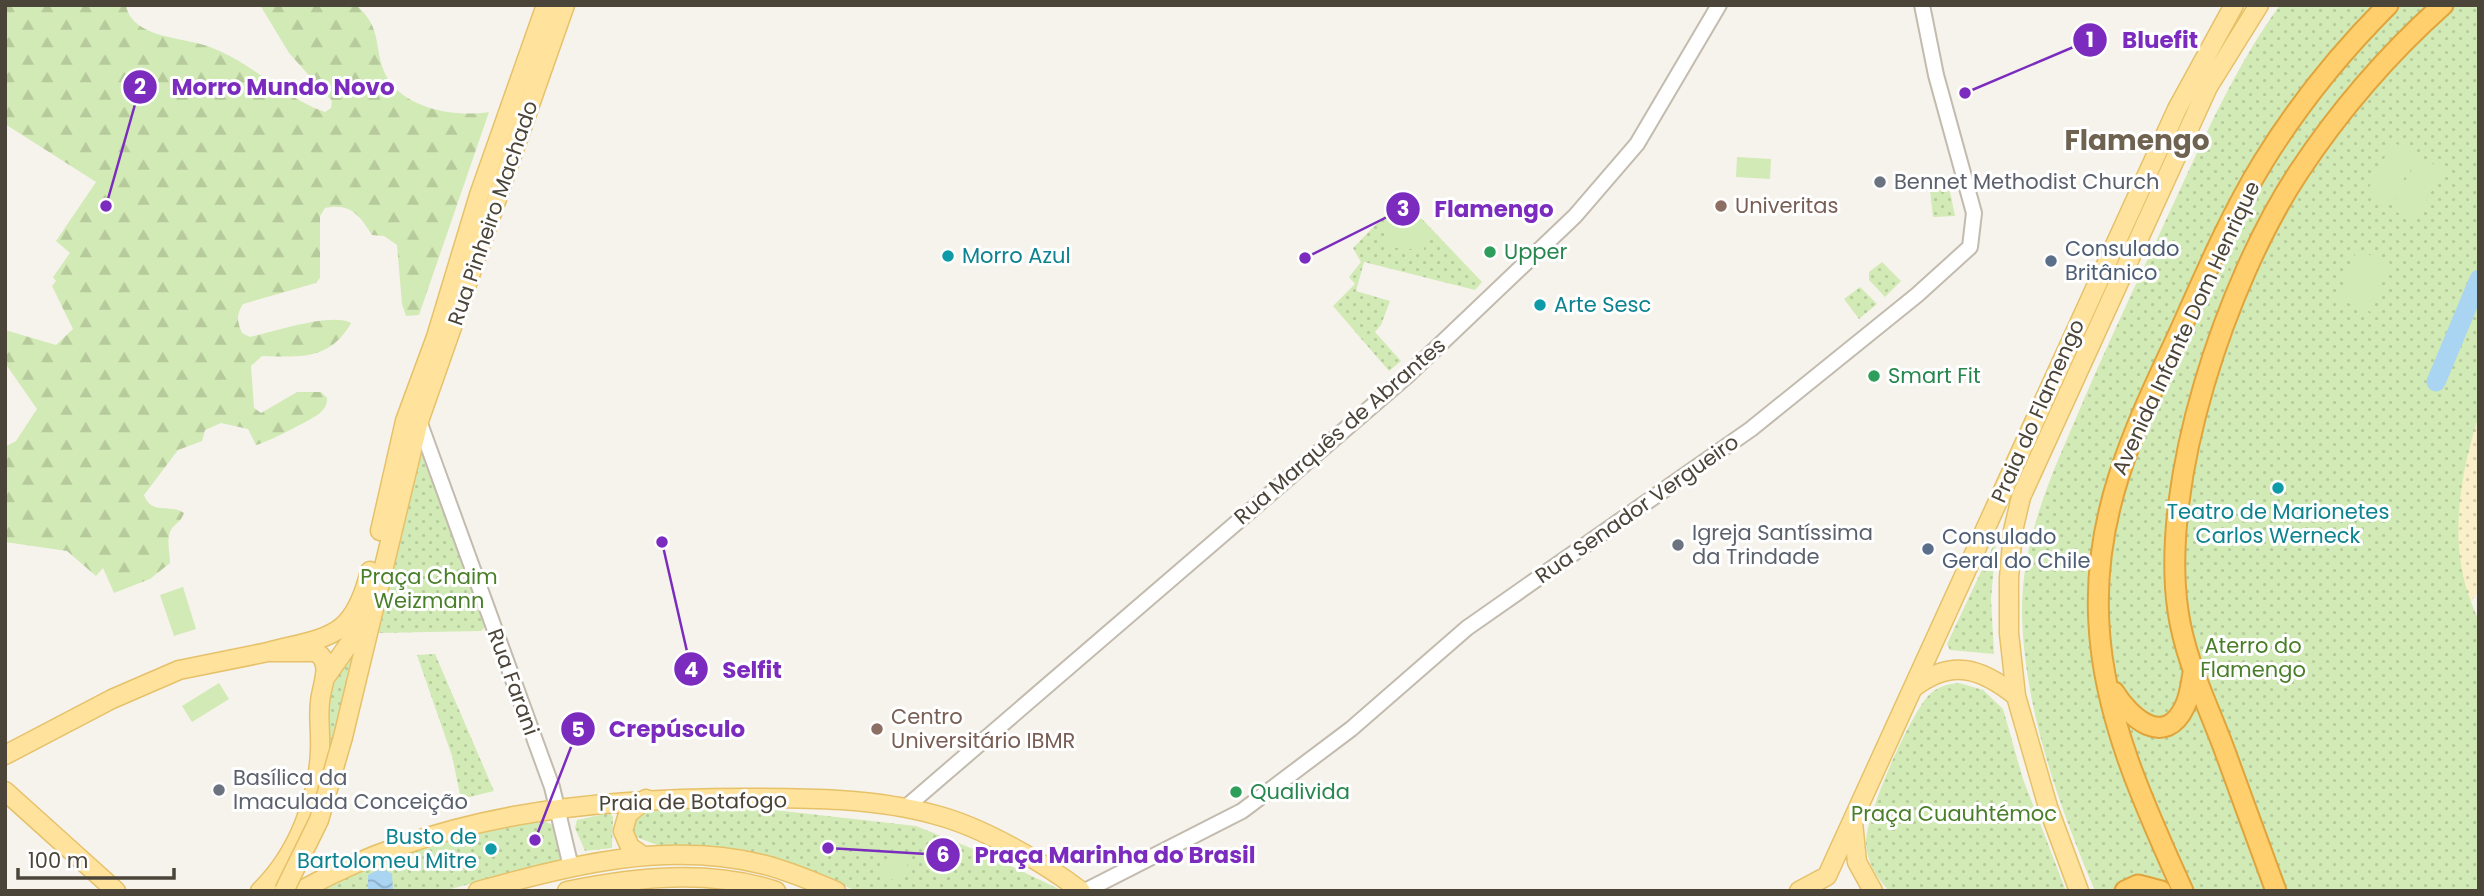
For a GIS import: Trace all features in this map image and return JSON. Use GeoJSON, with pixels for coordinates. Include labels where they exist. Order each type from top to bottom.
{"type":"FeatureCollection","features":[{"type":"Feature","properties":{"kind":"highway","name":"Avenida Infante Dom Henrique"},"geometry":{"type":"LineString","coordinates":[[2183,891],[2141,798],[2105,676],[2099,627],[2099,560],[2116,479],[2185,318],[2228,225],[2262,163],[2327,72],[2388,5]]}},
{"type":"Feature","properties":{"kind":"highway","name":"Avenida Infante Dom Henrique"},"geometry":{"type":"LineString","coordinates":[[2276,891],[2193,673],[2182,635],[2175,579],[2179,494],[2201,395],[2222,333],[2260,241],[2297,175],[2373,72],[2442,5]]}},
{"type":"Feature","properties":{"kind":"highway"},"geometry":{"type":"LineString","coordinates":[[2105,676],[2130,715],[2144,724],[2162,726],[2170,723],[2184,708],[2193,673]]}},
{"type":"Feature","properties":{"kind":"highway"},"geometry":{"type":"LineString","coordinates":[[2124,891],[2138,885],[2161,891]]}},
{"type":"Feature","properties":{"kind":"main road","name":"Rua Pinheiro Machado"},"geometry":{"type":"LineString","coordinates":[[412,421],[483,183],[547,5]]}},
{"type":"Feature","properties":{"kind":"main road","name":"Rua Pinheiro Machado"},"geometry":{"type":"LineString","coordinates":[[412,421],[565,5]]}},
{"type":"Feature","properties":{"kind":"main road","name":"Praia do Flamengo"},"geometry":{"type":"LineString","coordinates":[[1799,891],[1828,876],[2177,109],[2234,5]]}},
{"type":"Feature","properties":{"kind":"main road","name":"Praia do Flamengo"},"geometry":{"type":"LineString","coordinates":[[2077,889],[2048,807],[2016,696],[2009,633],[2012,531],[2021,497],[2208,87],[2259,5]]}},
{"type":"Feature","properties":{"kind":"main road"},"geometry":{"type":"LineString","coordinates":[[284,891],[319,820],[343,737],[373,611],[412,421]]}},
{"type":"Feature","properties":{"kind":"main road"},"geometry":{"type":"LineString","coordinates":[[5,755],[112,699],[179,670],[330,636],[355,614],[365,591],[412,421]]}},
{"type":"Feature","properties":{"kind":"main road"},"geometry":{"type":"LineString","coordinates":[[325,678],[373,611]]}},
{"type":"Feature","properties":{"kind":"main road"},"geometry":{"type":"LineString","coordinates":[[260,891],[287,856],[309,814],[318,781],[319,709],[325,678],[325,663],[316,652],[268,652]]}},
{"type":"Feature","properties":{"kind":"main road"},"geometry":{"type":"LineString","coordinates":[[1910,691],[1940,671],[1963,669],[1993,679],[2016,696]]}},
{"type":"Feature","properties":{"kind":"main road"},"geometry":{"type":"LineString","coordinates":[[5,791],[116,891]]}},
{"type":"Feature","properties":{"kind":"main road"},"geometry":{"type":"LineString","coordinates":[[643,856],[630,847],[623,831],[628,814],[646,799]]}},
{"type":"Feature","properties":{"kind":"main road","name":"Praia de Botafogo"},"geometry":{"type":"LineString","coordinates":[[300,891],[330,874],[404,843],[466,824],[559,807],[646,799],[827,800],[905,808],[942,817],[969,828],[1019,853],[1083,891]]}},
{"type":"Feature","properties":{"kind":"main road"},"geometry":{"type":"LineString","coordinates":[[1853,822],[1857,862],[1873,891]]}},
{"type":"Feature","properties":{"kind":"main road"},"geometry":{"type":"LineString","coordinates":[[695,855],[749,883],[776,891]]}},
{"type":"Feature","properties":{"kind":"main road"},"geometry":{"type":"LineString","coordinates":[[478,891],[571,867],[643,856],[695,855],[764,865],[836,891]]}},
{"type":"Feature","properties":{"kind":"main road"},"geometry":{"type":"LineString","coordinates":[[287,856],[293,865],[330,874]]}},
{"type":"Feature","properties":{"kind":"main road"},"geometry":{"type":"LineString","coordinates":[[567,891],[660,877],[749,883]]}},
{"type":"Feature","properties":{"kind":"street","name":"Rua Marquês de Abrantes"},"geometry":{"type":"LineString","coordinates":[[905,808],[1406,376],[1575,216],[1619,168],[1642,136],[1719,5]]}},
{"type":"Feature","properties":{"kind":"street","name":"Rua Senador Vergueiro"},"geometry":{"type":"LineString","coordinates":[[1083,891],[1242,811],[1351,729],[1467,628],[1751,429],[1917,295],[1970,247],[1974,213],[1936,75],[1922,5]]}},
{"type":"Feature","properties":{"kind":"street","name":"Rua Farani"},"geometry":{"type":"LineString","coordinates":[[412,421],[559,807],[571,867]]}},
{"type":"Feature","properties":{"kind":"green space"},"geometry":{"type":"Polygon","coordinates":[[[5,5],[131,5],[126,6],[131,17],[149,31],[210,47],[240,62],[295,98],[325,112],[331,108],[332,101],[289,53],[260,5],[356,5],[370,20],[383,69],[390,82],[401,93],[413,101],[444,111],[489,112],[419,315],[406,316],[402,304],[397,245],[384,236],[372,235],[358,216],[341,207],[325,208],[320,216],[320,278],[316,283],[243,304],[238,321],[242,333],[250,337],[317,321],[342,320],[351,323],[343,335],[323,350],[300,356],[262,356],[251,366],[254,408],[261,413],[297,392],[321,392],[327,398],[325,406],[309,420],[256,445],[248,429],[221,423],[205,430],[202,441],[178,450],[144,495],[147,501],[156,507],[184,513],[169,535],[170,563],[150,579],[114,593],[103,568],[96,576],[67,551],[5,542],[5,447],[16,441],[37,409],[5,363],[5,330],[56,345],[73,329],[52,286],[56,281],[53,277],[70,253],[56,241],[96,182],[5,124],[5,5]]]}},
{"type":"Feature","properties":{"kind":"green space","name":"Aterro do Flamengo"},"geometry":{"type":"Polygon","coordinates":[[[2280,5],[2479,5],[2479,589],[2471,602],[2479,622],[2479,891],[2095,891],[2056,790],[2029,687],[2024,651],[2023,589],[2031,538],[2038,514],[2096,372],[2200,146],[2229,88],[2280,5]]]}},
{"type":"Feature","properties":{"kind":"green space"},"geometry":{"type":"Polygon","coordinates":[[[2393,142],[2417,155],[2388,208],[2365,195],[2393,142]]]}},
{"type":"Feature","properties":{"kind":"green space"},"geometry":{"type":"Polygon","coordinates":[[[2419,156],[2443,170],[2415,222],[2391,209],[2419,156]]]}},
{"type":"Feature","properties":{"kind":"green space"},"geometry":{"type":"Polygon","coordinates":[[[1737,157],[1771,159],[1770,179],[1736,177],[1737,157]]]}},
{"type":"Feature","properties":{"kind":"green space"},"geometry":{"type":"Polygon","coordinates":[[[1949,187],[1955,216],[1933,217],[1930,190],[1949,187]]]}},
{"type":"Feature","properties":{"kind":"green space"},"geometry":{"type":"Polygon","coordinates":[[[1384,216],[1422,219],[1482,282],[1475,290],[1364,262],[1356,291],[1390,301],[1381,325],[1375,332],[1401,361],[1389,371],[1333,306],[1355,284],[1349,277],[1361,262],[1353,248],[1384,216]]]}},
{"type":"Feature","properties":{"kind":"green space"},"geometry":{"type":"Polygon","coordinates":[[[1387,222],[1427,226],[1424,250],[1385,247],[1387,222]]]}},
{"type":"Feature","properties":{"kind":"green space"},"geometry":{"type":"Polygon","coordinates":[[[2357,250],[2390,263],[2371,312],[2338,299],[2357,250]]]}},
{"type":"Feature","properties":{"kind":"green space"},"geometry":{"type":"Polygon","coordinates":[[[1882,262],[1901,281],[1885,297],[1869,280],[1869,272],[1882,262]]]}},
{"type":"Feature","properties":{"kind":"green space"},"geometry":{"type":"Polygon","coordinates":[[[1860,287],[1877,304],[1859,319],[1844,299],[1860,287]]]}},
{"type":"Feature","properties":{"kind":"green space","name":"Praça Chaim Weizmann"},"geometry":{"type":"Polygon","coordinates":[[[420,444],[487,625],[481,631],[377,633],[420,444]]]}},
{"type":"Feature","properties":{"kind":"green space"},"geometry":{"type":"Polygon","coordinates":[[[1996,540],[1991,599],[1994,654],[1950,650],[1947,644],[1996,540]]]}},
{"type":"Feature","properties":{"kind":"green space"},"geometry":{"type":"Polygon","coordinates":[[[183,587],[196,629],[174,636],[160,595],[183,587]]]}},
{"type":"Feature","properties":{"kind":"green space"},"geometry":{"type":"Polygon","coordinates":[[[363,628],[327,772],[330,683],[363,628]]]}},
{"type":"Feature","properties":{"kind":"green space"},"geometry":{"type":"Polygon","coordinates":[[[435,654],[494,791],[461,799],[452,756],[417,655],[435,654]]]}},
{"type":"Feature","properties":{"kind":"green space"},"geometry":{"type":"Polygon","coordinates":[[[219,683],[229,699],[192,722],[182,706],[219,683]]]}},
{"type":"Feature","properties":{"kind":"green space","name":"Praça Cuauhtémoc"},"geometry":{"type":"Polygon","coordinates":[[[1959,683],[1983,690],[2003,709],[2023,779],[2066,891],[1889,891],[1873,869],[1866,843],[1868,830],[1881,789],[1901,742],[1930,694],[1944,686],[1959,683]]]}},
{"type":"Feature","properties":{"kind":"green space"},"geometry":{"type":"Polygon","coordinates":[[[698,807],[765,809],[916,826],[988,855],[1063,891],[856,891],[806,868],[660,846],[633,836],[630,823],[642,811],[698,807]]]}},
{"type":"Feature","properties":{"kind":"green space"},"geometry":{"type":"Polygon","coordinates":[[[610,813],[613,817],[612,848],[585,851],[575,828],[577,820],[610,813]]]}},
{"type":"Feature","properties":{"kind":"green space"},"geometry":{"type":"Polygon","coordinates":[[[544,821],[555,826],[561,860],[443,891],[309,891],[366,866],[424,847],[544,821]]]}},
{"type":"Feature","properties":{"kind":"green space"},"geometry":{"type":"Polygon","coordinates":[[[895,846],[912,856],[898,883],[880,872],[895,846]]]}},
{"type":"Feature","properties":{"kind":"sand"},"geometry":{"type":"Polygon","coordinates":[[[2479,415],[2479,589],[2471,602],[2460,556],[2459,508],[2466,460],[2479,415]]]}},
{"type":"Feature","properties":{"kind":"water"},"geometry":{"type":"Polygon","coordinates":[[[382,868],[392,874],[393,890],[368,891],[368,875],[382,868]]]}},
{"type":"Feature","properties":{"kind":"waterway"},"geometry":{"type":"LineString","coordinates":[[2436,382],[2479,279]]}},
{"type":"Feature","properties":{"kind":"place","name":"Bluefit"},"geometry":{"type":"Point","coordinates":[1965,93]}},
{"type":"Feature","properties":{"kind":"place","name":"Bennet Methodist Church"},"geometry":{"type":"Point","coordinates":[1880,182]}},
{"type":"Feature","properties":{"kind":"place","name":"Morro Mundo Novo"},"geometry":{"type":"Point","coordinates":[106,206]}},
{"type":"Feature","properties":{"kind":"place","name":"Univeritas"},"geometry":{"type":"Point","coordinates":[1721,206]}},
{"type":"Feature","properties":{"kind":"place","name":"Upper"},"geometry":{"type":"Point","coordinates":[1490,252]}},
{"type":"Feature","properties":{"kind":"place","name":"Morro Azul"},"geometry":{"type":"Point","coordinates":[948,256]}},
{"type":"Feature","properties":{"kind":"place","name":"Flamengo"},"geometry":{"type":"Point","coordinates":[1305,258]}},
{"type":"Feature","properties":{"kind":"place","name":"Consulado Britânico"},"geometry":{"type":"Point","coordinates":[2051,261]}},
{"type":"Feature","properties":{"kind":"place","name":"Arte Sesc"},"geometry":{"type":"Point","coordinates":[1540,305]}},
{"type":"Feature","properties":{"kind":"place","name":"Smart Fit"},"geometry":{"type":"Point","coordinates":[1874,376]}},
{"type":"Feature","properties":{"kind":"place","name":"Teatro de Marionetes Carlos Werneck"},"geometry":{"type":"Point","coordinates":[2278,488]}},
{"type":"Feature","properties":{"kind":"place","name":"Selfit"},"geometry":{"type":"Point","coordinates":[662,542]}},
{"type":"Feature","properties":{"kind":"place","name":"Igreja Santíssima da Trindade"},"geometry":{"type":"Point","coordinates":[1678,545]}},
{"type":"Feature","properties":{"kind":"place","name":"Consulado Geral do Chile"},"geometry":{"type":"Point","coordinates":[1928,549]}},
{"type":"Feature","properties":{"kind":"place","name":"Centro Universitário IBMR"},"geometry":{"type":"Point","coordinates":[877,729]}},
{"type":"Feature","properties":{"kind":"place","name":"Basílica da Imaculada Conceição"},"geometry":{"type":"Point","coordinates":[219,790]}},
{"type":"Feature","properties":{"kind":"place","name":"Qualivida"},"geometry":{"type":"Point","coordinates":[1236,792]}},
{"type":"Feature","properties":{"kind":"place","name":"Crepúsculo"},"geometry":{"type":"Point","coordinates":[535,840]}},
{"type":"Feature","properties":{"kind":"place","name":"Praça Marinha do Brasil"},"geometry":{"type":"Point","coordinates":[828,848]}},
{"type":"Feature","properties":{"kind":"place","name":"Busto de Bartolomeu Mitre"},"geometry":{"type":"Point","coordinates":[491,849]}},
{"type":"Feature","properties":{"kind":"district","name":"Flamengo"},"geometry":{"type":"Point","coordinates":[2137,140]}}]}
